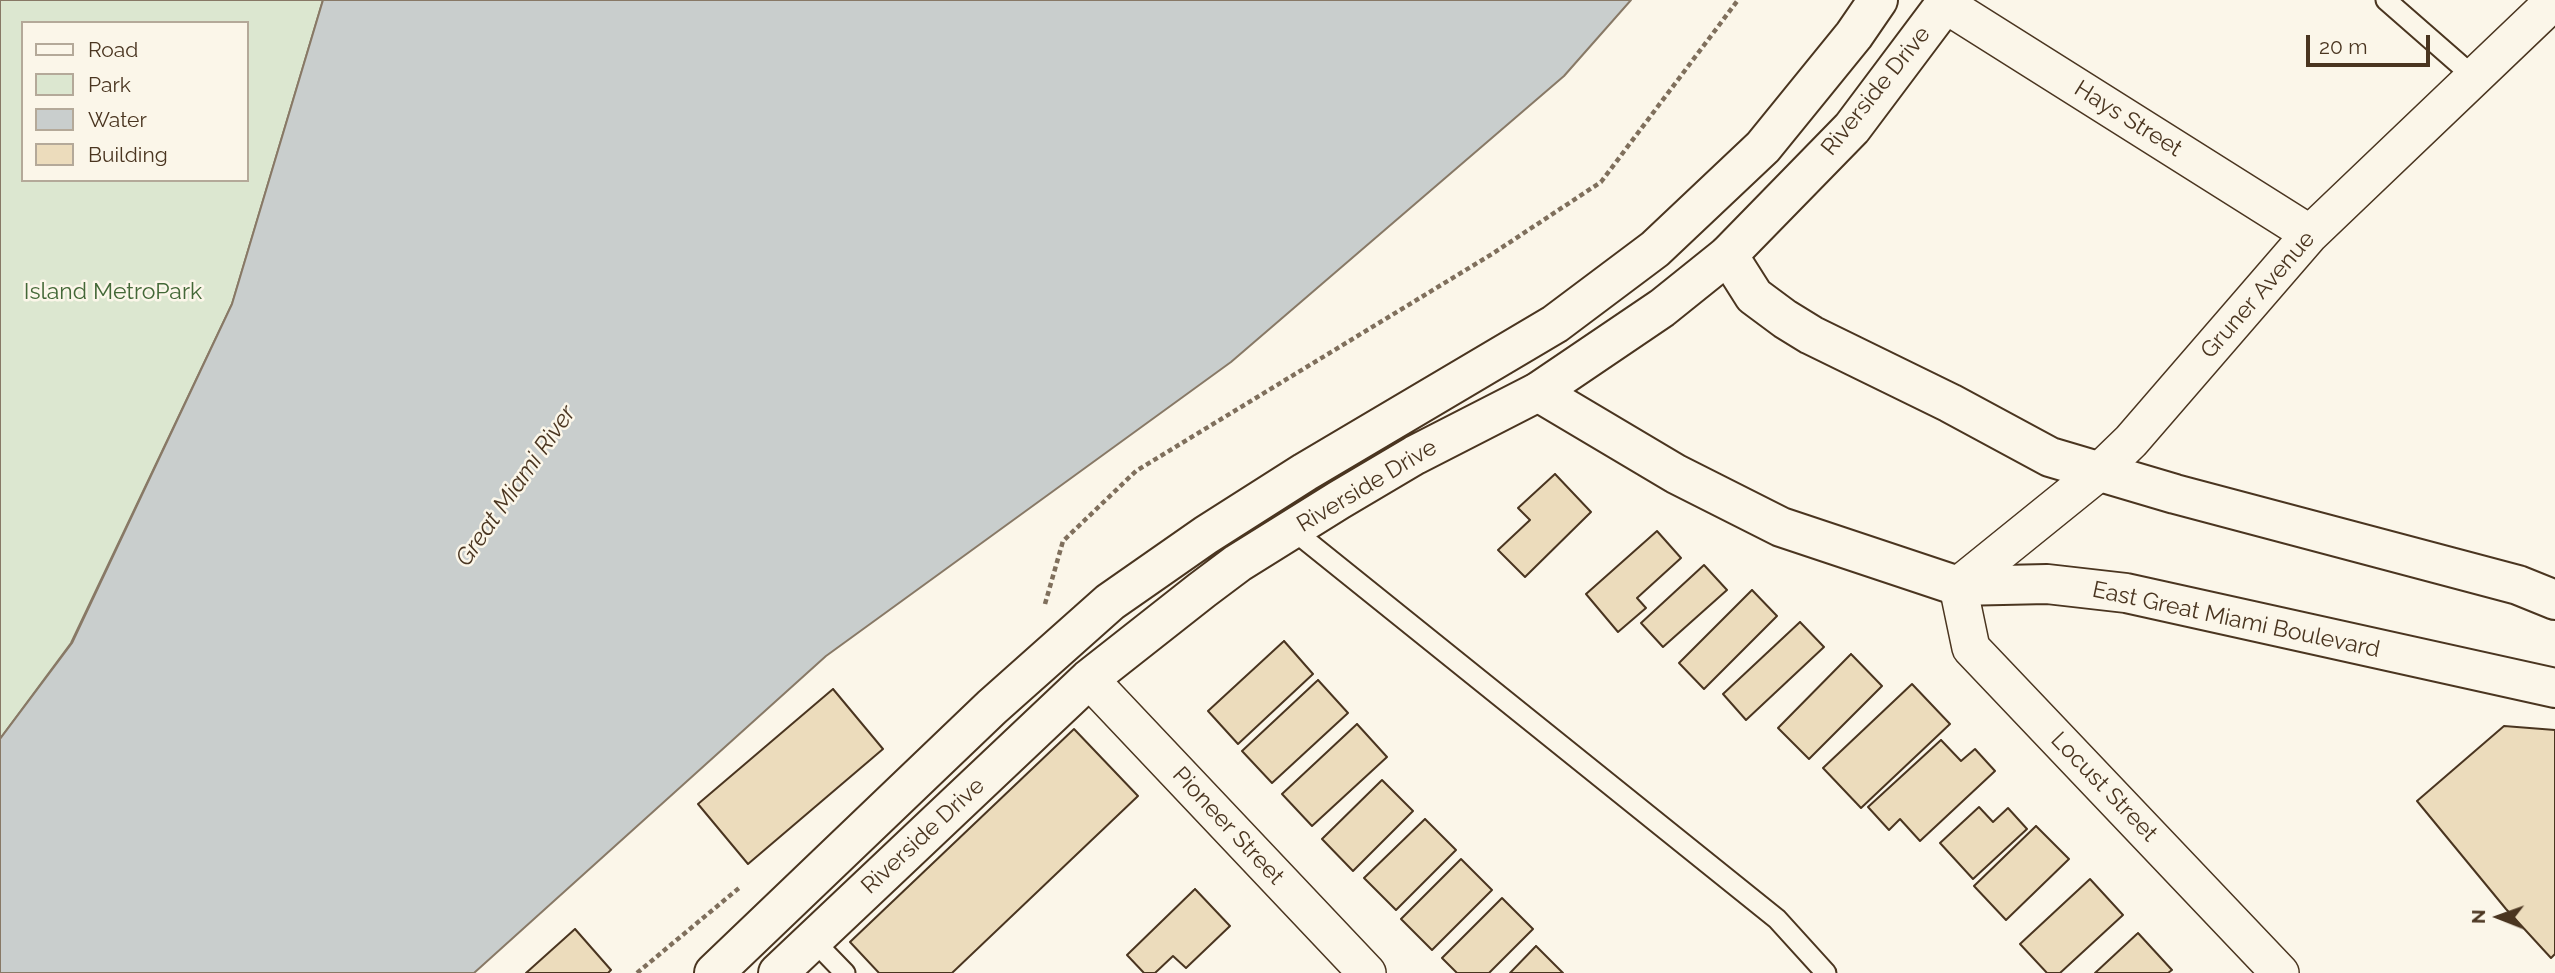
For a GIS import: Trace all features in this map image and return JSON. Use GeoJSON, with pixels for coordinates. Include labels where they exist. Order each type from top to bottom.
{"type":"FeatureCollection","features":[{"type":"Feature","properties":{"kind":"main road","name":"Riverside Drive"},"geometry":{"type":"LineString","coordinates":[[714,973],[992,707],[1110,602],[1206,535],[1305,472],[1555,324],[1655,249],[1763,147],[1878,0]]}},
{"type":"Feature","properties":{"kind":"main road","name":"Riverside Drive"},"geometry":{"type":"LineString","coordinates":[[778,973],[1089,679],[1202,590],[1238,564],[1415,455],[1538,392],[1662,308],[1728,256],[1852,128],[1946,2]]}},
{"type":"Feature","properties":{"kind":"main road"},"geometry":{"type":"LineString","coordinates":[[1728,256],[1755,296],[1811,335],[2050,457],[2175,494],[2518,585],[2555,600]]}},
{"type":"Feature","properties":{"kind":"main road","name":"East Great Miami Boulevard"},"geometry":{"type":"LineString","coordinates":[[1538,392],[1676,474],[1782,527],[1958,586],[2047,584],[2126,593],[2555,688]]}},
{"type":"Feature","properties":{"kind":"street","name":"Gruner Avenue"},"geometry":{"type":"LineString","coordinates":[[1958,586],[2099,471],[2130,441],[2310,234],[2555,0]]}},
{"type":"Feature","properties":{"kind":"street","name":"Hays Street"},"geometry":{"type":"LineString","coordinates":[[1946,2],[2310,234]]}},
{"type":"Feature","properties":{"kind":"street","name":"Locust Street"},"geometry":{"type":"LineString","coordinates":[[1958,586],[1971,648],[2280,973]]}},
{"type":"Feature","properties":{"kind":"street","name":"Pioneer Street"},"geometry":{"type":"LineString","coordinates":[[1089,679],[1367,973]]}},
{"type":"Feature","properties":{"kind":"lane"},"geometry":{"type":"LineString","coordinates":[[2386,0],[2474,77]]}},
{"type":"Feature","properties":{"kind":"lane"},"geometry":{"type":"LineString","coordinates":[[1293,530],[1777,919],[1826,973]]}},
{"type":"Feature","properties":{"kind":"lane"},"geometry":{"type":"LineString","coordinates":[[813,940],[845,973]]}},
{"type":"Feature","properties":{"kind":"path"},"geometry":{"type":"LineString","coordinates":[[1042,615],[1063,541],[1136,471],[1492,254],[1601,182],[1738,0]]}},
{"type":"Feature","properties":{"kind":"path"},"geometry":{"type":"LineString","coordinates":[[637,973],[742,886]]}},
{"type":"Feature","properties":{"kind":"green space","name":"Island MetroPark"},"geometry":{"type":"Polygon","coordinates":[[[0,0],[323,0],[232,304],[71,643],[0,739],[0,0]]]}},
{"type":"Feature","properties":{"kind":"water","name":"Great Miami River"},"geometry":{"type":"Polygon","coordinates":[[[323,0],[1631,0],[1564,76],[1231,362],[826,656],[474,973],[0,973],[0,739],[72,643],[232,304],[323,0]]]}},
{"type":"Feature","properties":{"kind":"building"},"geometry":{"type":"Polygon","coordinates":[[[1555,474],[1591,512],[1525,577],[1498,550],[1530,520],[1518,508],[1555,474]]]}},
{"type":"Feature","properties":{"kind":"building"},"geometry":{"type":"Polygon","coordinates":[[[1657,531],[1681,558],[1637,598],[1646,608],[1618,632],[1586,594],[1657,531]]]}},
{"type":"Feature","properties":{"kind":"building"},"geometry":{"type":"Polygon","coordinates":[[[1704,565],[1727,590],[1663,647],[1641,623],[1704,565]]]}},
{"type":"Feature","properties":{"kind":"building"},"geometry":{"type":"Polygon","coordinates":[[[1752,590],[1777,616],[1704,689],[1679,663],[1752,590]]]}},
{"type":"Feature","properties":{"kind":"building"},"geometry":{"type":"Polygon","coordinates":[[[1800,622],[1824,647],[1746,720],[1723,694],[1800,622]]]}},
{"type":"Feature","properties":{"kind":"building"},"geometry":{"type":"Polygon","coordinates":[[[1284,641],[1313,674],[1238,744],[1208,711],[1284,641]]]}},
{"type":"Feature","properties":{"kind":"building"},"geometry":{"type":"Polygon","coordinates":[[[1851,654],[1882,686],[1809,759],[1778,728],[1851,654]]]}},
{"type":"Feature","properties":{"kind":"building"},"geometry":{"type":"Polygon","coordinates":[[[1318,680],[1348,713],[1272,783],[1242,751],[1318,680]]]}},
{"type":"Feature","properties":{"kind":"building"},"geometry":{"type":"Polygon","coordinates":[[[1912,684],[1950,724],[1861,808],[1823,768],[1912,684]]]}},
{"type":"Feature","properties":{"kind":"building"},"geometry":{"type":"Polygon","coordinates":[[[833,689],[883,749],[748,864],[698,804],[833,689]]]}},
{"type":"Feature","properties":{"kind":"building"},"geometry":{"type":"Polygon","coordinates":[[[1357,724],[1387,757],[1312,826],[1282,794],[1357,724]]]}},
{"type":"Feature","properties":{"kind":"building"},"geometry":{"type":"Polygon","coordinates":[[[2504,726],[2555,730],[2555,954],[2551,958],[2506,909],[2417,801],[2504,726]]]}},
{"type":"Feature","properties":{"kind":"building"},"geometry":{"type":"Polygon","coordinates":[[[1074,729],[1138,796],[952,973],[879,973],[850,942],[1074,729]]]}},
{"type":"Feature","properties":{"kind":"building"},"geometry":{"type":"Polygon","coordinates":[[[1941,740],[1961,761],[1975,749],[1995,771],[1920,841],[1900,819],[1889,830],[1868,807],[1941,740]]]}},
{"type":"Feature","properties":{"kind":"building"},"geometry":{"type":"Polygon","coordinates":[[[1382,780],[1413,811],[1353,871],[1322,839],[1382,780]]]}},
{"type":"Feature","properties":{"kind":"building"},"geometry":{"type":"Polygon","coordinates":[[[1979,807],[1993,822],[2008,808],[2027,829],[1973,879],[1940,843],[1979,807]]]}},
{"type":"Feature","properties":{"kind":"building"},"geometry":{"type":"Polygon","coordinates":[[[1425,819],[1456,850],[1396,910],[1364,878],[1425,819]]]}},
{"type":"Feature","properties":{"kind":"building"},"geometry":{"type":"Polygon","coordinates":[[[2036,826],[2069,859],[2006,920],[1974,886],[2036,826]]]}},
{"type":"Feature","properties":{"kind":"building"},"geometry":{"type":"Polygon","coordinates":[[[1461,859],[1492,890],[1432,950],[1401,919],[1461,859]]]}},
{"type":"Feature","properties":{"kind":"building"},"geometry":{"type":"Polygon","coordinates":[[[2090,879],[2123,915],[2060,973],[2047,973],[2020,944],[2090,879]]]}},
{"type":"Feature","properties":{"kind":"building"},"geometry":{"type":"Polygon","coordinates":[[[1195,889],[1230,926],[1186,968],[1173,956],[1155,973],[1144,973],[1127,955],[1195,889]]]}},
{"type":"Feature","properties":{"kind":"building"},"geometry":{"type":"Polygon","coordinates":[[[1502,898],[1533,929],[1489,973],[1457,973],[1442,958],[1502,898]]]}},
{"type":"Feature","properties":{"kind":"building"},"geometry":{"type":"Polygon","coordinates":[[[575,929],[611,970],[608,973],[526,973],[575,929]]]}},
{"type":"Feature","properties":{"kind":"building"},"geometry":{"type":"Polygon","coordinates":[[[2138,933],[2172,970],[2168,973],[2095,973],[2138,933]]]}},
{"type":"Feature","properties":{"kind":"building"},"geometry":{"type":"Polygon","coordinates":[[[1536,946],[1563,973],[1510,973],[1536,946]]]}}]}
